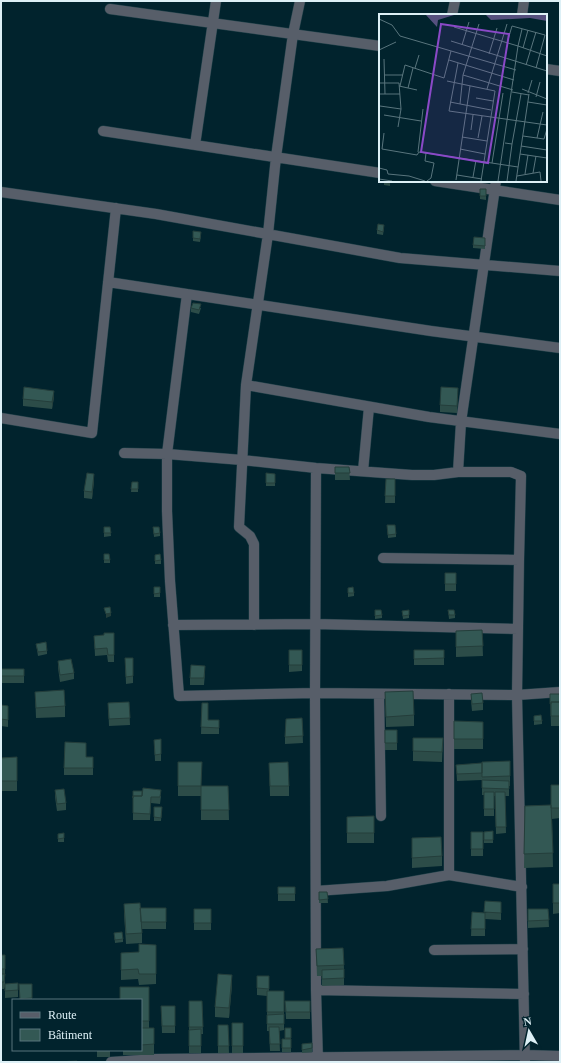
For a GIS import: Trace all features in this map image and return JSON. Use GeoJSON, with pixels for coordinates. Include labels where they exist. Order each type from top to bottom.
{"type":"FeatureCollection","features":[{"type":"Feature","properties":{"kind":"street"},"geometry":{"type":"LineString","coordinates":[[195,145],[216,1]]}},
{"type":"Feature","properties":{"kind":"street"},"geometry":{"type":"LineString","coordinates":[[254,625],[254,544],[250,536],[239,527],[246,385],[268,234],[276,157],[300,1]]}},
{"type":"Feature","properties":{"kind":"street"},"geometry":{"type":"LineString","coordinates":[[452,14],[455,1]]}},
{"type":"Feature","properties":{"kind":"street"},"geometry":{"type":"LineString","coordinates":[[522,14],[524,1]]}},
{"type":"Feature","properties":{"kind":"street"},"geometry":{"type":"LineString","coordinates":[[110,10],[379,46]]}},
{"type":"Feature","properties":{"kind":"street"},"geometry":{"type":"LineString","coordinates":[[547,69],[560,71]]}},
{"type":"Feature","properties":{"kind":"street"},"geometry":{"type":"LineString","coordinates":[[104,131],[379,173]]}},
{"type":"Feature","properties":{"kind":"street"},"geometry":{"type":"LineString","coordinates":[[446,182],[495,186],[560,200]]}},
{"type":"Feature","properties":{"kind":"street"},"geometry":{"type":"LineString","coordinates":[[458,472],[462,422],[495,186]]}},
{"type":"Feature","properties":{"kind":"street"},"geometry":{"type":"LineString","coordinates":[[1,192],[156,214],[400,258],[560,271]]}},
{"type":"Feature","properties":{"kind":"street"},"geometry":{"type":"LineString","coordinates":[[1,418],[92,433],[116,208]]}},
{"type":"Feature","properties":{"kind":"street"},"geometry":{"type":"LineString","coordinates":[[108,282],[560,348]]}},
{"type":"Feature","properties":{"kind":"street"},"geometry":{"type":"LineString","coordinates":[[187,294],[167,454],[167,511],[173,625],[179,696],[315,693],[517,695],[560,692]]}},
{"type":"Feature","properties":{"kind":"street"},"geometry":{"type":"LineString","coordinates":[[246,385],[429,417],[560,434]]}},
{"type":"Feature","properties":{"kind":"street"},"geometry":{"type":"LineString","coordinates":[[363,471],[369,407]]}},
{"type":"Feature","properties":{"kind":"street"},"geometry":{"type":"LineString","coordinates":[[124,453],[167,454],[316,468],[412,475],[434,475],[458,472],[511,472],[521,476],[517,695],[525,1059]]}},
{"type":"Feature","properties":{"kind":"street"},"geometry":{"type":"LineString","coordinates":[[316,468],[316,990],[318,1060]]}},
{"type":"Feature","properties":{"kind":"street"},"geometry":{"type":"LineString","coordinates":[[383,558],[519,560]]}},
{"type":"Feature","properties":{"kind":"street"},"geometry":{"type":"LineString","coordinates":[[173,625],[315,624],[518,629]]}},
{"type":"Feature","properties":{"kind":"street"},"geometry":{"type":"LineString","coordinates":[[379,694],[381,816]]}},
{"type":"Feature","properties":{"kind":"street"},"geometry":{"type":"LineString","coordinates":[[449,694],[449,875]]}},
{"type":"Feature","properties":{"kind":"street"},"geometry":{"type":"LineString","coordinates":[[316,891],[387,886],[449,875],[522,887]]}},
{"type":"Feature","properties":{"kind":"street"},"geometry":{"type":"LineString","coordinates":[[434,950],[523,949]]}},
{"type":"Feature","properties":{"kind":"street"},"geometry":{"type":"LineString","coordinates":[[316,990],[524,994]]}},
{"type":"Feature","properties":{"kind":"street"},"geometry":{"type":"LineString","coordinates":[[111,1062],[156,1059],[525,1059],[560,1056]]}},
{"type":"Feature","properties":{"kind":"building"},"geometry":{"type":"Polygon","coordinates":[[[480,189],[486,189],[486,196],[480,196],[480,189]]]}},
{"type":"Feature","properties":{"kind":"building"},"geometry":{"type":"Polygon","coordinates":[[[378,224],[384,225],[383,232],[377,230],[378,224]]]}},
{"type":"Feature","properties":{"kind":"building"},"geometry":{"type":"Polygon","coordinates":[[[193,231],[201,232],[200,239],[193,238],[193,231]]]}},
{"type":"Feature","properties":{"kind":"building"},"geometry":{"type":"Polygon","coordinates":[[[474,237],[485,238],[485,246],[473,245],[474,237]]]}},
{"type":"Feature","properties":{"kind":"building"},"geometry":{"type":"Polygon","coordinates":[[[193,303],[201,304],[199,310],[191,308],[193,303]]]}},
{"type":"Feature","properties":{"kind":"building"},"geometry":{"type":"Polygon","coordinates":[[[24,387],[54,391],[52,402],[23,399],[24,387]]]}},
{"type":"Feature","properties":{"kind":"building"},"geometry":{"type":"Polygon","coordinates":[[[441,387],[458,388],[457,406],[440,405],[441,387]]]}},
{"type":"Feature","properties":{"kind":"building"},"geometry":{"type":"Polygon","coordinates":[[[335,467],[349,467],[350,473],[335,473],[335,467]]]}},
{"type":"Feature","properties":{"kind":"building"},"geometry":{"type":"Polygon","coordinates":[[[87,473],[94,474],[92,492],[84,491],[87,473]]]}},
{"type":"Feature","properties":{"kind":"building"},"geometry":{"type":"Polygon","coordinates":[[[266,473],[275,474],[275,483],[266,483],[266,473]]]}},
{"type":"Feature","properties":{"kind":"building"},"geometry":{"type":"Polygon","coordinates":[[[386,479],[395,479],[395,496],[385,496],[386,479]]]}},
{"type":"Feature","properties":{"kind":"building"},"geometry":{"type":"Polygon","coordinates":[[[132,482],[138,482],[138,489],[131,489],[132,482]]]}},
{"type":"Feature","properties":{"kind":"building"},"geometry":{"type":"Polygon","coordinates":[[[387,525],[395,525],[396,534],[388,535],[387,525]]]}},
{"type":"Feature","properties":{"kind":"building"},"geometry":{"type":"Polygon","coordinates":[[[104,527],[110,527],[111,533],[104,533],[104,527]]]}},
{"type":"Feature","properties":{"kind":"building"},"geometry":{"type":"Polygon","coordinates":[[[153,527],[159,527],[160,533],[154,534],[153,527]]]}},
{"type":"Feature","properties":{"kind":"building"},"geometry":{"type":"Polygon","coordinates":[[[104,554],[109,554],[110,560],[104,560],[104,554]]]}},
{"type":"Feature","properties":{"kind":"building"},"geometry":{"type":"Polygon","coordinates":[[[160,554],[161,560],[155,561],[155,555],[160,554]]]}},
{"type":"Feature","properties":{"kind":"building"},"geometry":{"type":"Polygon","coordinates":[[[445,573],[456,573],[456,584],[445,584],[445,573]]]}},
{"type":"Feature","properties":{"kind":"building"},"geometry":{"type":"Polygon","coordinates":[[[154,587],[160,587],[160,593],[154,594],[154,587]]]}},
{"type":"Feature","properties":{"kind":"building"},"geometry":{"type":"Polygon","coordinates":[[[353,587],[354,593],[348,593],[348,588],[353,587]]]}},
{"type":"Feature","properties":{"kind":"building"},"geometry":{"type":"Polygon","coordinates":[[[110,607],[111,613],[106,614],[104,608],[110,607]]]}},
{"type":"Feature","properties":{"kind":"building"},"geometry":{"type":"Polygon","coordinates":[[[375,610],[381,610],[382,615],[375,616],[375,610]]]}},
{"type":"Feature","properties":{"kind":"building"},"geometry":{"type":"Polygon","coordinates":[[[409,610],[409,615],[403,616],[402,611],[409,610]]]}},
{"type":"Feature","properties":{"kind":"building"},"geometry":{"type":"Polygon","coordinates":[[[448,610],[454,610],[455,615],[449,615],[448,610]]]}},
{"type":"Feature","properties":{"kind":"building"},"geometry":{"type":"Polygon","coordinates":[[[482,630],[483,646],[456,647],[456,631],[482,630]]]}},
{"type":"Feature","properties":{"kind":"building"},"geometry":{"type":"Polygon","coordinates":[[[104,633],[114,633],[114,655],[108,655],[107,648],[95,649],[94,636],[104,635],[104,633]]]}},
{"type":"Feature","properties":{"kind":"building"},"geometry":{"type":"Polygon","coordinates":[[[46,642],[47,651],[38,652],[36,644],[46,642]]]}},
{"type":"Feature","properties":{"kind":"building"},"geometry":{"type":"Polygon","coordinates":[[[289,650],[302,650],[302,665],[289,665],[289,650]]]}},
{"type":"Feature","properties":{"kind":"building"},"geometry":{"type":"Polygon","coordinates":[[[414,650],[444,650],[444,658],[414,659],[414,650]]]}},
{"type":"Feature","properties":{"kind":"building"},"geometry":{"type":"Polygon","coordinates":[[[125,658],[133,658],[133,676],[126,677],[125,658]]]}},
{"type":"Feature","properties":{"kind":"building"},"geometry":{"type":"Polygon","coordinates":[[[71,659],[74,673],[60,675],[58,661],[71,659]]]}},
{"type":"Feature","properties":{"kind":"building"},"geometry":{"type":"Polygon","coordinates":[[[191,665],[205,666],[204,678],[190,678],[191,665]]]}},
{"type":"Feature","properties":{"kind":"building"},"geometry":{"type":"Polygon","coordinates":[[[1,669],[24,669],[24,676],[1,676],[1,669]]]}},
{"type":"Feature","properties":{"kind":"building"},"geometry":{"type":"Polygon","coordinates":[[[64,690],[65,706],[36,708],[35,692],[64,690]]]}},
{"type":"Feature","properties":{"kind":"building"},"geometry":{"type":"Polygon","coordinates":[[[413,691],[414,715],[386,717],[385,692],[413,691]]]}},
{"type":"Feature","properties":{"kind":"building"},"geometry":{"type":"Polygon","coordinates":[[[482,693],[483,703],[472,704],[471,694],[482,693]]]}},
{"type":"Feature","properties":{"kind":"building"},"geometry":{"type":"Polygon","coordinates":[[[550,694],[560,694],[560,702],[551,702],[550,704],[550,694]]]}},
{"type":"Feature","properties":{"kind":"building"},"geometry":{"type":"Polygon","coordinates":[[[129,702],[130,718],[109,719],[108,703],[129,702]]]}},
{"type":"Feature","properties":{"kind":"building"},"geometry":{"type":"Polygon","coordinates":[[[551,702],[560,702],[560,716],[551,716],[551,702]]]}},
{"type":"Feature","properties":{"kind":"building"},"geometry":{"type":"Polygon","coordinates":[[[202,703],[208,703],[208,720],[219,720],[219,728],[201,727],[202,703]]]}},
{"type":"Feature","properties":{"kind":"building"},"geometry":{"type":"Polygon","coordinates":[[[1,705],[8,706],[8,720],[1,719],[1,705]]]}},
{"type":"Feature","properties":{"kind":"building"},"geometry":{"type":"Polygon","coordinates":[[[541,715],[542,721],[534,721],[534,716],[541,715]]]}},
{"type":"Feature","properties":{"kind":"building"},"geometry":{"type":"Polygon","coordinates":[[[302,718],[303,736],[285,737],[286,719],[302,718]]]}},
{"type":"Feature","properties":{"kind":"building"},"geometry":{"type":"Polygon","coordinates":[[[454,721],[483,722],[483,739],[454,739],[454,721]]]}},
{"type":"Feature","properties":{"kind":"building"},"geometry":{"type":"Polygon","coordinates":[[[385,730],[397,730],[397,743],[385,743],[385,730]]]}},
{"type":"Feature","properties":{"kind":"building"},"geometry":{"type":"Polygon","coordinates":[[[413,738],[443,738],[442,752],[413,751],[413,738]]]}},
{"type":"Feature","properties":{"kind":"building"},"geometry":{"type":"Polygon","coordinates":[[[161,739],[161,754],[155,755],[154,740],[161,739]]]}},
{"type":"Feature","properties":{"kind":"building"},"geometry":{"type":"Polygon","coordinates":[[[65,742],[86,743],[86,757],[93,757],[93,768],[64,768],[65,742]]]}},
{"type":"Feature","properties":{"kind":"building"},"geometry":{"type":"Polygon","coordinates":[[[17,757],[17,781],[1,781],[1,758],[17,757]]]}},
{"type":"Feature","properties":{"kind":"building"},"geometry":{"type":"Polygon","coordinates":[[[510,761],[510,776],[482,777],[482,762],[510,761]]]}},
{"type":"Feature","properties":{"kind":"building"},"geometry":{"type":"Polygon","coordinates":[[[178,762],[202,762],[201,786],[178,786],[178,762]]]}},
{"type":"Feature","properties":{"kind":"building"},"geometry":{"type":"Polygon","coordinates":[[[288,762],[289,786],[270,786],[269,763],[288,762]]]}},
{"type":"Feature","properties":{"kind":"building"},"geometry":{"type":"Polygon","coordinates":[[[482,763],[482,773],[457,774],[456,765],[482,763]]]}},
{"type":"Feature","properties":{"kind":"building"},"geometry":{"type":"Polygon","coordinates":[[[482,780],[509,781],[509,789],[482,788],[482,780]]]}},
{"type":"Feature","properties":{"kind":"building"},"geometry":{"type":"Polygon","coordinates":[[[551,785],[560,785],[560,808],[551,808],[551,785]]]}},
{"type":"Feature","properties":{"kind":"building"},"geometry":{"type":"Polygon","coordinates":[[[201,786],[228,786],[229,810],[201,810],[201,786]]]}},
{"type":"Feature","properties":{"kind":"building"},"geometry":{"type":"Polygon","coordinates":[[[143,788],[161,790],[160,797],[151,797],[150,814],[133,813],[133,796],[142,796],[143,788]]]}},
{"type":"Feature","properties":{"kind":"building"},"geometry":{"type":"Polygon","coordinates":[[[64,789],[66,803],[57,804],[55,790],[64,789]]]}},
{"type":"Feature","properties":{"kind":"building"},"geometry":{"type":"Polygon","coordinates":[[[133,791],[142,791],[142,796],[133,796],[133,791]]]}},
{"type":"Feature","properties":{"kind":"building"},"geometry":{"type":"Polygon","coordinates":[[[484,792],[494,792],[494,809],[484,809],[484,792]]]}},
{"type":"Feature","properties":{"kind":"building"},"geometry":{"type":"Polygon","coordinates":[[[495,792],[505,792],[506,827],[496,827],[495,792]]]}},
{"type":"Feature","properties":{"kind":"building"},"geometry":{"type":"Polygon","coordinates":[[[551,805],[553,853],[524,854],[525,806],[551,805]]]}},
{"type":"Feature","properties":{"kind":"building"},"geometry":{"type":"Polygon","coordinates":[[[154,807],[162,807],[161,818],[154,817],[154,807]]]}},
{"type":"Feature","properties":{"kind":"building"},"geometry":{"type":"Polygon","coordinates":[[[374,816],[374,833],[347,833],[347,817],[374,816]]]}},
{"type":"Feature","properties":{"kind":"building"},"geometry":{"type":"Polygon","coordinates":[[[493,831],[493,840],[484,840],[484,832],[493,831]]]}},
{"type":"Feature","properties":{"kind":"building"},"geometry":{"type":"Polygon","coordinates":[[[471,832],[483,832],[483,849],[471,849],[471,832]]]}},
{"type":"Feature","properties":{"kind":"building"},"geometry":{"type":"Polygon","coordinates":[[[64,833],[64,838],[58,839],[58,834],[64,833]]]}},
{"type":"Feature","properties":{"kind":"building"},"geometry":{"type":"Polygon","coordinates":[[[441,837],[442,856],[412,858],[412,838],[441,837]]]}},
{"type":"Feature","properties":{"kind":"building"},"geometry":{"type":"Polygon","coordinates":[[[553,884],[560,884],[560,903],[553,903],[553,884]]]}},
{"type":"Feature","properties":{"kind":"building"},"geometry":{"type":"Polygon","coordinates":[[[278,887],[295,887],[295,894],[278,894],[278,887]]]}},
{"type":"Feature","properties":{"kind":"building"},"geometry":{"type":"Polygon","coordinates":[[[319,892],[327,892],[328,899],[319,900],[319,892]]]}},
{"type":"Feature","properties":{"kind":"building"},"geometry":{"type":"Polygon","coordinates":[[[485,901],[501,902],[501,913],[484,912],[485,901]]]}},
{"type":"Feature","properties":{"kind":"building"},"geometry":{"type":"Polygon","coordinates":[[[140,903],[142,933],[126,934],[124,904],[140,903]]]}},
{"type":"Feature","properties":{"kind":"building"},"geometry":{"type":"Polygon","coordinates":[[[140,908],[166,908],[166,922],[141,922],[140,908]]]}},
{"type":"Feature","properties":{"kind":"building"},"geometry":{"type":"Polygon","coordinates":[[[194,909],[211,909],[211,923],[194,923],[194,909]]]}},
{"type":"Feature","properties":{"kind":"building"},"geometry":{"type":"Polygon","coordinates":[[[528,909],[548,909],[549,920],[528,921],[528,909]]]}},
{"type":"Feature","properties":{"kind":"building"},"geometry":{"type":"Polygon","coordinates":[[[472,912],[485,913],[485,929],[471,929],[472,912]]]}},
{"type":"Feature","properties":{"kind":"building"},"geometry":{"type":"Polygon","coordinates":[[[122,932],[123,939],[115,940],[114,933],[122,932]]]}},
{"type":"Feature","properties":{"kind":"building"},"geometry":{"type":"Polygon","coordinates":[[[139,944],[156,945],[156,974],[139,974],[138,969],[121,970],[121,953],[139,952],[139,944]]]}},
{"type":"Feature","properties":{"kind":"building"},"geometry":{"type":"Polygon","coordinates":[[[343,948],[344,965],[317,966],[316,949],[343,948]]]}},
{"type":"Feature","properties":{"kind":"building"},"geometry":{"type":"Polygon","coordinates":[[[1,955],[5,955],[5,969],[1,969],[1,955]]]}},
{"type":"Feature","properties":{"kind":"building"},"geometry":{"type":"Polygon","coordinates":[[[344,969],[344,978],[322,979],[322,970],[344,969]]]}},
{"type":"Feature","properties":{"kind":"building"},"geometry":{"type":"Polygon","coordinates":[[[1,974],[5,974],[4,982],[1,982],[1,974]]]}},
{"type":"Feature","properties":{"kind":"building"},"geometry":{"type":"Polygon","coordinates":[[[218,974],[232,975],[229,1008],[215,1007],[218,974]]]}},
{"type":"Feature","properties":{"kind":"building"},"geometry":{"type":"Polygon","coordinates":[[[257,976],[269,976],[269,989],[257,988],[257,976]]]}},
{"type":"Feature","properties":{"kind":"building"},"geometry":{"type":"Polygon","coordinates":[[[18,983],[18,990],[5,991],[5,984],[18,983]]]}},
{"type":"Feature","properties":{"kind":"building"},"geometry":{"type":"Polygon","coordinates":[[[19,984],[32,984],[32,998],[20,999],[19,984]]]}},
{"type":"Feature","properties":{"kind":"building"},"geometry":{"type":"Polygon","coordinates":[[[120,987],[149,987],[149,1021],[142,1021],[142,999],[120,999],[120,987]]]}},
{"type":"Feature","properties":{"kind":"building"},"geometry":{"type":"Polygon","coordinates":[[[267,991],[284,991],[284,1012],[267,1012],[267,991]]]}},
{"type":"Feature","properties":{"kind":"building"},"geometry":{"type":"Polygon","coordinates":[[[189,1001],[202,1001],[203,1027],[189,1027],[189,1001]]]}},
{"type":"Feature","properties":{"kind":"building"},"geometry":{"type":"Polygon","coordinates":[[[285,1001],[310,1001],[310,1012],[286,1012],[285,1001]]]}},
{"type":"Feature","properties":{"kind":"building"},"geometry":{"type":"Polygon","coordinates":[[[161,1006],[175,1006],[175,1026],[162,1026],[161,1006]]]}},
{"type":"Feature","properties":{"kind":"building"},"geometry":{"type":"Polygon","coordinates":[[[284,1014],[284,1024],[267,1024],[267,1015],[284,1014]]]}},
{"type":"Feature","properties":{"kind":"building"},"geometry":{"type":"Polygon","coordinates":[[[232,1023],[243,1023],[243,1046],[232,1046],[232,1023]]]}},
{"type":"Feature","properties":{"kind":"building"},"geometry":{"type":"Polygon","coordinates":[[[218,1025],[228,1025],[229,1046],[218,1046],[218,1025]]]}},
{"type":"Feature","properties":{"kind":"building"},"geometry":{"type":"Polygon","coordinates":[[[269,1027],[279,1027],[280,1044],[270,1044],[269,1027]]]}},
{"type":"Feature","properties":{"kind":"building"},"geometry":{"type":"Polygon","coordinates":[[[142,1028],[154,1028],[154,1044],[142,1045],[142,1028]]]}},
{"type":"Feature","properties":{"kind":"building"},"geometry":{"type":"Polygon","coordinates":[[[285,1028],[291,1028],[291,1038],[285,1038],[285,1028]]]}},
{"type":"Feature","properties":{"kind":"building"},"geometry":{"type":"Polygon","coordinates":[[[201,1029],[201,1046],[189,1046],[189,1030],[201,1029]]]}},
{"type":"Feature","properties":{"kind":"building"},"geometry":{"type":"Polygon","coordinates":[[[282,1039],[291,1039],[291,1048],[282,1048],[282,1039]]]}},
{"type":"Feature","properties":{"kind":"building"},"geometry":{"type":"Polygon","coordinates":[[[312,1043],[312,1048],[302,1050],[302,1044],[312,1043]]]}},
{"type":"Feature","properties":{"kind":"building"},"geometry":{"type":"Polygon","coordinates":[[[77,1061],[77,1062],[55,1062],[77,1061]]]}}]}
